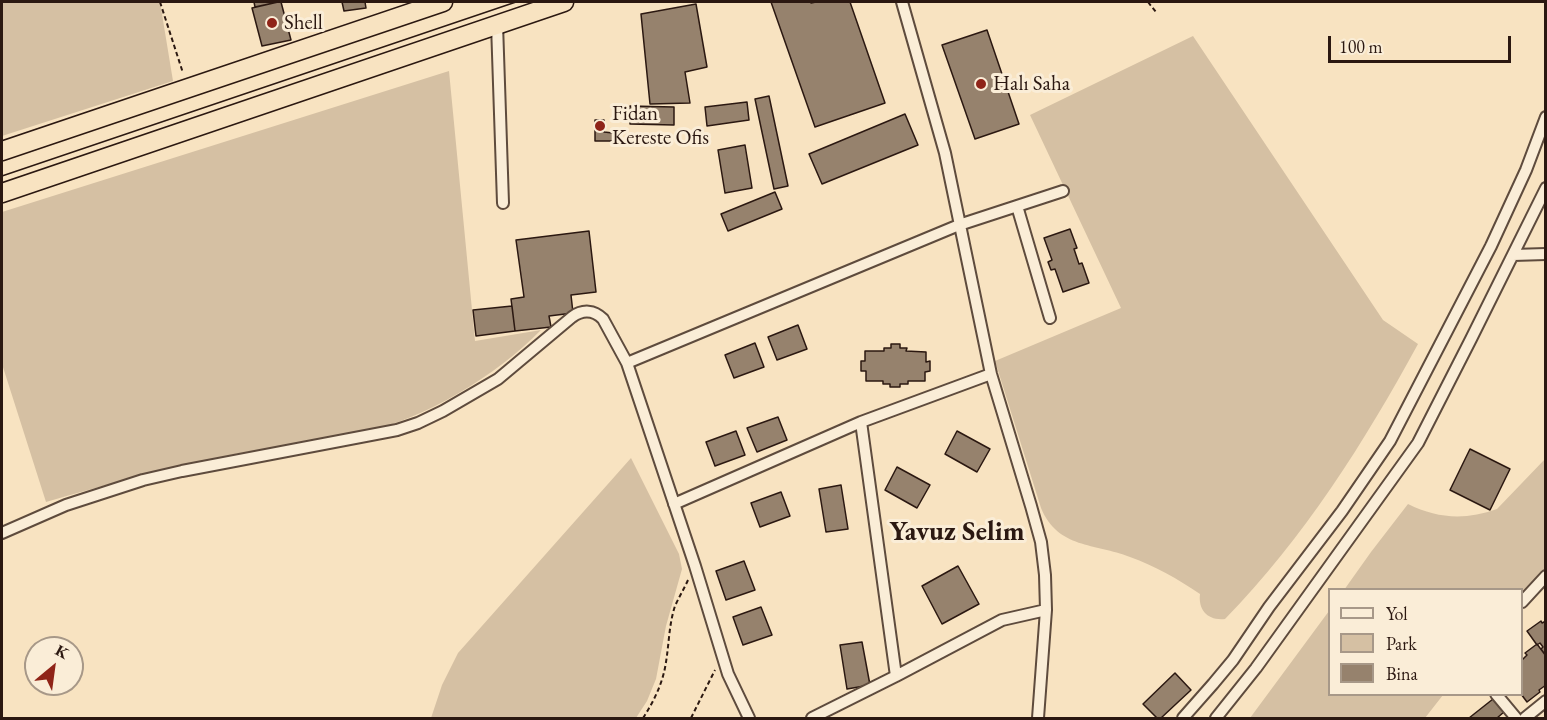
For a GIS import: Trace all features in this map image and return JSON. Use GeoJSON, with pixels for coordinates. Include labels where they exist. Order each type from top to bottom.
{"type":"FeatureCollection","features":[{"type":"Feature","properties":{"kind":"highway"},"geometry":{"type":"LineString","coordinates":[[2,151],[443,2]]}},
{"type":"Feature","properties":{"kind":"highway"},"geometry":{"type":"LineString","coordinates":[[2,193],[564,2]]}},
{"type":"Feature","properties":{"kind":"street"},"geometry":{"type":"LineString","coordinates":[[902,2],[939,129],[991,374],[1037,524],[1044,559],[1046,610],[1038,718]]}},
{"type":"Feature","properties":{"kind":"street"},"geometry":{"type":"LineString","coordinates":[[497,24],[503,203]]}},
{"type":"Feature","properties":{"kind":"street"},"geometry":{"type":"LineString","coordinates":[[1183,718],[1233,660],[1390,441],[1491,246],[1526,170],[1545,117]]}},
{"type":"Feature","properties":{"kind":"street"},"geometry":{"type":"LineString","coordinates":[[1216,718],[1256,668],[1418,443],[1545,188]]}},
{"type":"Feature","properties":{"kind":"street"},"geometry":{"type":"LineString","coordinates":[[627,363],[959,225],[1063,192]]}},
{"type":"Feature","properties":{"kind":"street"},"geometry":{"type":"LineString","coordinates":[[1017,206],[1050,318]]}},
{"type":"Feature","properties":{"kind":"street"},"geometry":{"type":"LineString","coordinates":[[1513,255],[1545,254]]}},
{"type":"Feature","properties":{"kind":"street"},"geometry":{"type":"LineString","coordinates":[[2,532],[66,505],[143,480],[397,430],[418,423],[453,406],[498,379],[572,316],[583,311],[594,313],[603,319],[627,363],[695,566],[728,674],[749,718]]}},
{"type":"Feature","properties":{"kind":"street"},"geometry":{"type":"LineString","coordinates":[[674,504],[861,422],[991,374]]}},
{"type":"Feature","properties":{"kind":"street"},"geometry":{"type":"LineString","coordinates":[[861,422],[896,676]]}},
{"type":"Feature","properties":{"kind":"street"},"geometry":{"type":"LineString","coordinates":[[1523,600],[1545,576]]}},
{"type":"Feature","properties":{"kind":"street"},"geometry":{"type":"LineString","coordinates":[[812,718],[1002,620],[1046,610]]}},
{"type":"Feature","properties":{"kind":"street"},"geometry":{"type":"LineString","coordinates":[[1498,696],[1516,718]]}},
{"type":"Feature","properties":{"kind":"street"},"geometry":{"type":"LineString","coordinates":[[1525,718],[1545,701]]}},
{"type":"Feature","properties":{"kind":"path"},"geometry":{"type":"LineString","coordinates":[[160,2],[189,88]]}},
{"type":"Feature","properties":{"kind":"path"},"geometry":{"type":"LineString","coordinates":[[1148,2],[1156,12]]}},
{"type":"Feature","properties":{"kind":"path"},"geometry":{"type":"LineString","coordinates":[[643,718],[661,684],[675,606],[695,566]]}},
{"type":"Feature","properties":{"kind":"path"},"geometry":{"type":"LineString","coordinates":[[691,718],[722,655]]}},
{"type":"Feature","properties":{"kind":"green space"},"geometry":{"type":"Polygon","coordinates":[[[2,2],[160,2],[173,81],[2,136],[2,2]]]}},
{"type":"Feature","properties":{"kind":"green space"},"geometry":{"type":"Polygon","coordinates":[[[1193,36],[1383,320],[1418,344],[1376,417],[1331,488],[1281,556],[1225,619],[1214,618],[1205,613],[1201,605],[1200,594],[1166,573],[1130,557],[1067,538],[1048,521],[1041,508],[995,361],[1121,308],[1030,115],[1193,36]]]}},
{"type":"Feature","properties":{"kind":"green space"},"geometry":{"type":"Polygon","coordinates":[[[449,71],[475,341],[541,330],[503,364],[458,394],[385,426],[361,433],[211,459],[46,502],[2,364],[2,212],[449,71]]]}},
{"type":"Feature","properties":{"kind":"green space"},"geometry":{"type":"Polygon","coordinates":[[[631,458],[679,554],[682,569],[666,626],[656,679],[647,701],[636,718],[431,718],[442,685],[458,653],[631,458]]]}},
{"type":"Feature","properties":{"kind":"green space"},"geometry":{"type":"Polygon","coordinates":[[[1545,459],[1545,568],[1523,594],[1523,588],[1345,588],[1408,504],[1430,513],[1452,516],[1474,515],[1497,509],[1545,459]]]}},
{"type":"Feature","properties":{"kind":"green space"},"geometry":{"type":"Polygon","coordinates":[[[1328,612],[1328,696],[1442,696],[1425,718],[1250,718],[1328,612]]]}},
{"type":"Feature","properties":{"kind":"building"},"geometry":{"type":"Polygon","coordinates":[[[254,2],[278,2],[255,7],[254,2]]]}},
{"type":"Feature","properties":{"kind":"building"},"geometry":{"type":"Polygon","coordinates":[[[281,2],[291,40],[262,46],[252,8],[281,2]]]}},
{"type":"Feature","properties":{"kind":"building"},"geometry":{"type":"Polygon","coordinates":[[[342,2],[365,2],[366,8],[344,11],[342,2]]]}},
{"type":"Feature","properties":{"kind":"building"},"geometry":{"type":"Polygon","coordinates":[[[771,2],[850,2],[885,103],[815,127],[771,2]]]}},
{"type":"Feature","properties":{"kind":"building"},"geometry":{"type":"Polygon","coordinates":[[[696,4],[707,67],[685,72],[690,103],[650,104],[641,14],[696,4]]]}},
{"type":"Feature","properties":{"kind":"building","name":"Halı Saha"},"geometry":{"type":"Polygon","coordinates":[[[987,30],[1019,124],[975,139],[942,45],[987,30]]]}},
{"type":"Feature","properties":{"kind":"building"},"geometry":{"type":"Polygon","coordinates":[[[769,96],[788,186],[774,189],[755,99],[769,96]]]}},
{"type":"Feature","properties":{"kind":"building"},"geometry":{"type":"Polygon","coordinates":[[[747,102],[749,120],[707,126],[705,107],[747,102]]]}},
{"type":"Feature","properties":{"kind":"building"},"geometry":{"type":"Polygon","coordinates":[[[630,106],[674,107],[674,125],[630,124],[630,106]]]}},
{"type":"Feature","properties":{"kind":"building"},"geometry":{"type":"Polygon","coordinates":[[[905,114],[918,145],[822,184],[809,154],[905,114]]]}},
{"type":"Feature","properties":{"kind":"building","name":"Fidan Kereste Ofis"},"geometry":{"type":"Polygon","coordinates":[[[595,120],[604,120],[604,132],[613,133],[613,141],[595,141],[595,120]]]}},
{"type":"Feature","properties":{"kind":"building"},"geometry":{"type":"Polygon","coordinates":[[[745,145],[752,188],[725,193],[718,150],[745,145]]]}},
{"type":"Feature","properties":{"kind":"building"},"geometry":{"type":"Polygon","coordinates":[[[775,192],[782,209],[728,231],[721,214],[775,192]]]}},
{"type":"Feature","properties":{"kind":"building"},"geometry":{"type":"Polygon","coordinates":[[[1070,229],[1077,248],[1074,249],[1079,264],[1082,263],[1089,283],[1063,292],[1055,269],[1051,270],[1048,262],[1052,260],[1044,238],[1070,229]]]}},
{"type":"Feature","properties":{"kind":"building"},"geometry":{"type":"Polygon","coordinates":[[[589,231],[596,292],[571,295],[573,313],[549,316],[551,327],[515,331],[511,299],[524,297],[516,240],[589,231]]]}},
{"type":"Feature","properties":{"kind":"building"},"geometry":{"type":"Polygon","coordinates":[[[512,306],[515,331],[476,336],[473,310],[512,306]]]}},
{"type":"Feature","properties":{"kind":"building"},"geometry":{"type":"Polygon","coordinates":[[[798,325],[807,349],[777,360],[768,337],[798,325]]]}},
{"type":"Feature","properties":{"kind":"building"},"geometry":{"type":"Polygon","coordinates":[[[755,343],[764,367],[734,378],[725,355],[755,343]]]}},
{"type":"Feature","properties":{"kind":"building"},"geometry":{"type":"Polygon","coordinates":[[[891,344],[900,344],[900,348],[907,348],[906,351],[926,352],[926,362],[930,361],[930,371],[925,372],[925,381],[908,381],[908,384],[900,384],[900,387],[890,387],[890,384],[883,384],[883,381],[866,381],[866,371],[861,371],[861,361],[865,361],[865,351],[884,351],[884,348],[891,348],[891,344]]]}},
{"type":"Feature","properties":{"kind":"building"},"geometry":{"type":"Polygon","coordinates":[[[778,417],[787,440],[757,452],[747,428],[778,417]]]}},
{"type":"Feature","properties":{"kind":"building"},"geometry":{"type":"Polygon","coordinates":[[[736,431],[745,455],[715,466],[706,442],[736,431]]]}},
{"type":"Feature","properties":{"kind":"building"},"geometry":{"type":"Polygon","coordinates":[[[957,431],[990,449],[977,472],[945,454],[957,431]]]}},
{"type":"Feature","properties":{"kind":"building"},"geometry":{"type":"Polygon","coordinates":[[[1470,449],[1510,469],[1490,510],[1450,490],[1470,449]]]}},
{"type":"Feature","properties":{"kind":"building"},"geometry":{"type":"Polygon","coordinates":[[[897,467],[930,485],[917,508],[885,490],[897,467]]]}},
{"type":"Feature","properties":{"kind":"building"},"geometry":{"type":"Polygon","coordinates":[[[841,485],[848,529],[826,532],[819,489],[841,485]]]}},
{"type":"Feature","properties":{"kind":"building"},"geometry":{"type":"Polygon","coordinates":[[[781,492],[790,516],[760,527],[751,503],[781,492]]]}},
{"type":"Feature","properties":{"kind":"building"},"geometry":{"type":"Polygon","coordinates":[[[744,561],[755,590],[726,600],[716,571],[744,561]]]}},
{"type":"Feature","properties":{"kind":"building"},"geometry":{"type":"Polygon","coordinates":[[[958,566],[979,604],[942,624],[922,586],[958,566]]]}},
{"type":"Feature","properties":{"kind":"building"},"geometry":{"type":"Polygon","coordinates":[[[761,607],[772,635],[743,645],[733,617],[761,607]]]}},
{"type":"Feature","properties":{"kind":"building"},"geometry":{"type":"Polygon","coordinates":[[[1541,621],[1542,623],[1546,621],[1546,656],[1540,643],[1537,645],[1527,631],[1541,621]]]}},
{"type":"Feature","properties":{"kind":"building"},"geometry":{"type":"Polygon","coordinates":[[[862,642],[870,685],[847,689],[840,645],[862,642]]]}},
{"type":"Feature","properties":{"kind":"building"},"geometry":{"type":"Polygon","coordinates":[[[1537,644],[1546,656],[1546,685],[1527,702],[1522,696],[1523,659],[1527,655],[1525,653],[1537,644]]]}},
{"type":"Feature","properties":{"kind":"building"},"geometry":{"type":"Polygon","coordinates":[[[1175,673],[1191,690],[1161,718],[1157,718],[1143,704],[1175,673]]]}},
{"type":"Feature","properties":{"kind":"building"},"geometry":{"type":"Polygon","coordinates":[[[1493,699],[1504,712],[1497,718],[1469,718],[1493,699]]]}},
{"type":"Feature","properties":{"kind":"tram line"},"geometry":{"type":"LineString","coordinates":[[2,176],[516,2]]}},
{"type":"Feature","properties":{"kind":"place","name":"Shell"},"geometry":{"type":"Point","coordinates":[272,23]}},
{"type":"Feature","properties":{"kind":"place","name":"Halı Saha"},"geometry":{"type":"Point","coordinates":[981,84]}},
{"type":"Feature","properties":{"kind":"place","name":"Fidan Kereste Ofis"},"geometry":{"type":"Point","coordinates":[600,126]}},
{"type":"Feature","properties":{"kind":"district","name":"Yavuz Selim"},"geometry":{"type":"Point","coordinates":[957,533]}}]}
